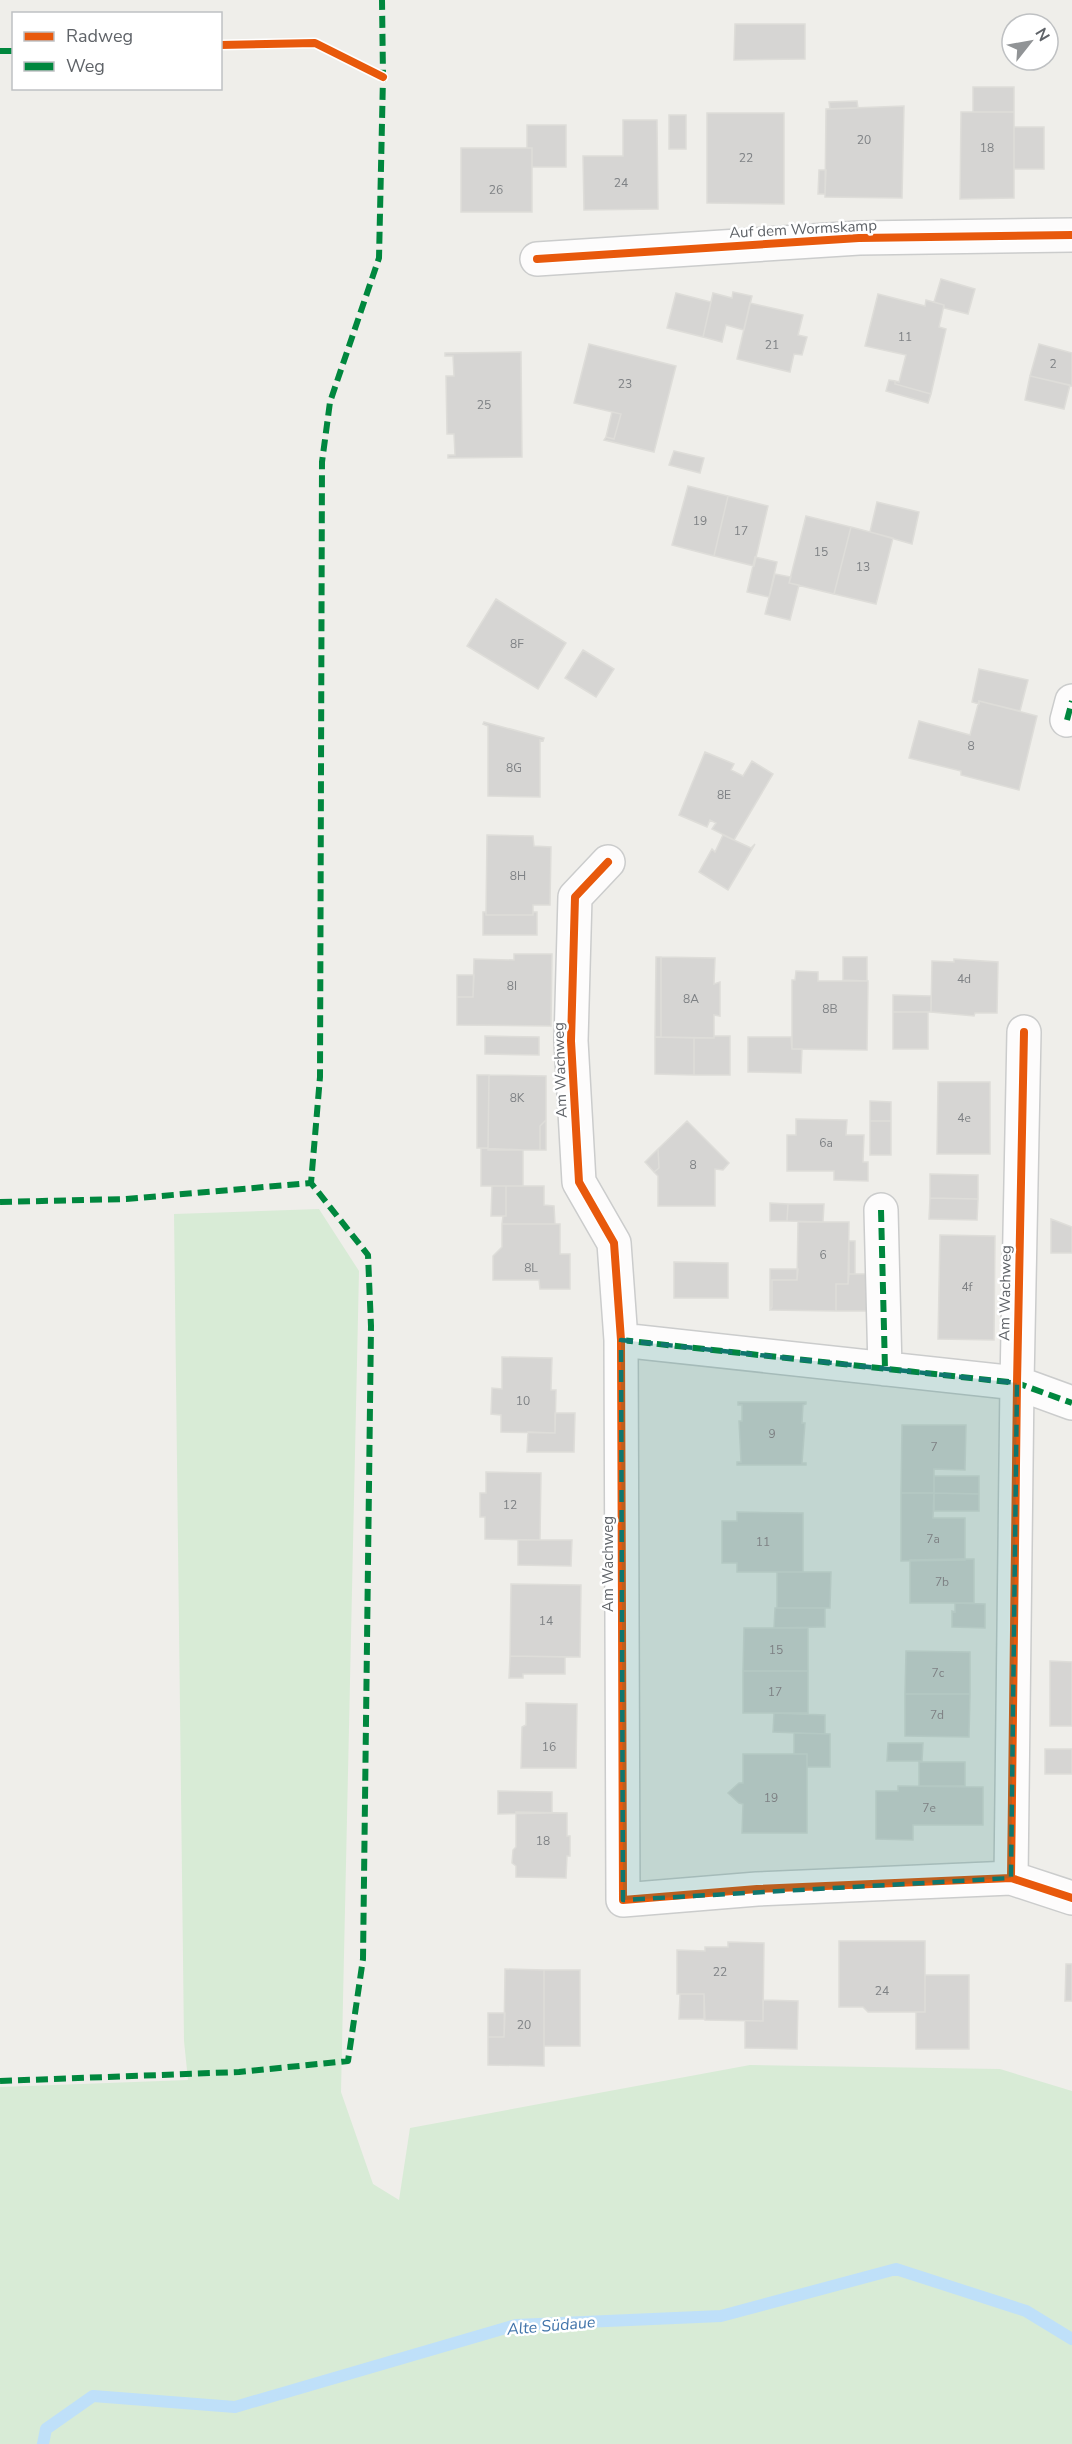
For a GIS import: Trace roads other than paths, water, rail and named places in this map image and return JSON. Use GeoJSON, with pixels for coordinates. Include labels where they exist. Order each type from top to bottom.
{"type":"FeatureCollection","features":[{"type":"Feature","properties":{"kind":"street","name":"Auf dem Wormskamp"},"geometry":{"type":"LineString","coordinates":[[537,259],[859,238],[1072,236]]}},
{"type":"Feature","properties":{"kind":"street","name":"Am Wachweg"},"geometry":{"type":"LineString","coordinates":[[608,862],[575,897],[571,1041],[579,1182],[614,1243],[621,1340],[623,1900],[757,1889],[1011,1878],[1072,1898]]}},
{"type":"Feature","properties":{"kind":"street","name":"Am Wachweg"},"geometry":{"type":"LineString","coordinates":[[1011,1878],[1024,1032]]}},
{"type":"Feature","properties":{"kind":"street"},"geometry":{"type":"LineString","coordinates":[[882,1210],[885,1369]]}},
{"type":"Feature","properties":{"kind":"street"},"geometry":{"type":"LineString","coordinates":[[621,1340],[1017,1383],[1072,1403]]}},
{"type":"Feature","properties":{"kind":"waterway","name":"Alte Südaue"},"geometry":{"type":"LineString","coordinates":[[43,2444],[46,2429],[93,2396],[235,2407],[516,2325],[721,2316],[896,2269],[1026,2311],[1072,2339]]}}]}
